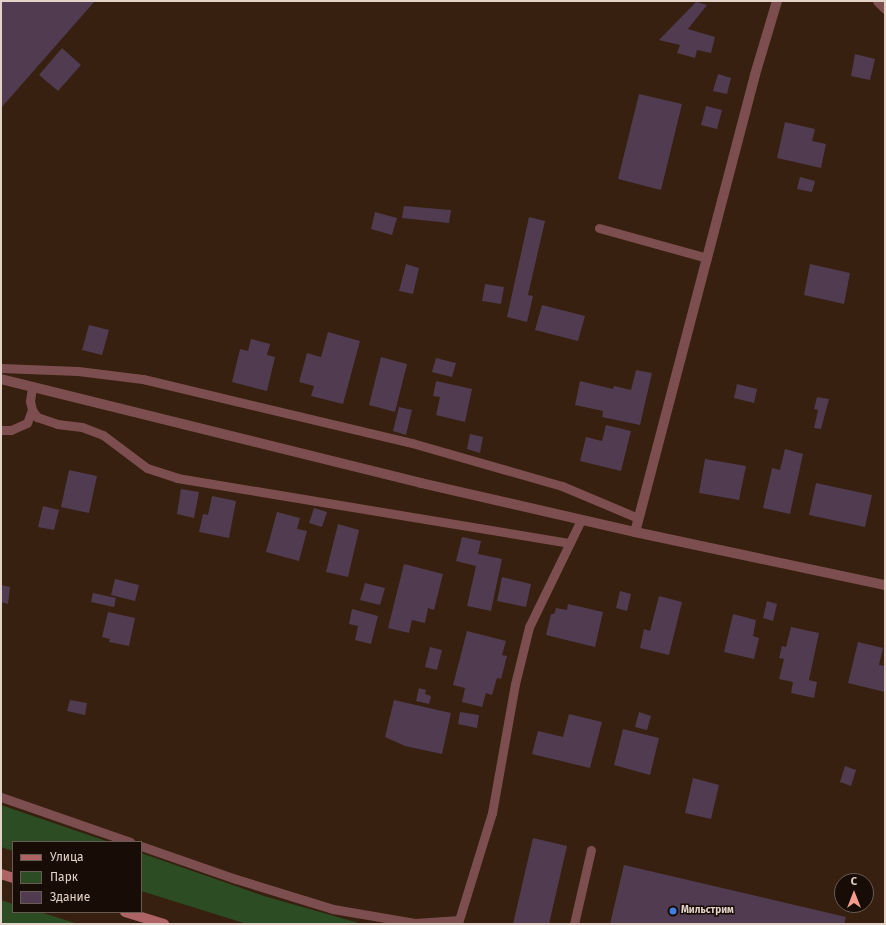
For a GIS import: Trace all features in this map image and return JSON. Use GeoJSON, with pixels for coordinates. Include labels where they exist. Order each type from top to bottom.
{"type":"FeatureCollection","features":[{"type":"Feature","properties":{"kind":"main road"},"geometry":{"type":"LineString","coordinates":[[1,874],[12,878]]}},
{"type":"Feature","properties":{"kind":"main road"},"geometry":{"type":"LineString","coordinates":[[128,913],[164,924]]}},
{"type":"Feature","properties":{"kind":"street"},"geometry":{"type":"LineString","coordinates":[[634,532],[777,1]]}},
{"type":"Feature","properties":{"kind":"street"},"geometry":{"type":"LineString","coordinates":[[1,380],[421,483],[634,532],[885,586]]}},
{"type":"Feature","properties":{"kind":"lane"},"geometry":{"type":"LineString","coordinates":[[877,1],[885,10]]}},
{"type":"Feature","properties":{"kind":"lane"},"geometry":{"type":"LineString","coordinates":[[599,228],[707,258]]}},
{"type":"Feature","properties":{"kind":"lane"},"geometry":{"type":"LineString","coordinates":[[1,368],[78,371],[143,379],[434,450],[562,486],[638,518]]}},
{"type":"Feature","properties":{"kind":"lane"},"geometry":{"type":"LineString","coordinates":[[32,387],[30,401],[32,410],[37,417],[56,424],[82,427],[103,435],[147,468],[178,478],[569,544]]}},
{"type":"Feature","properties":{"kind":"lane"},"geometry":{"type":"LineString","coordinates":[[1,430],[11,430],[27,423],[32,410]]}},
{"type":"Feature","properties":{"kind":"lane"},"geometry":{"type":"LineString","coordinates":[[142,846],[236,879],[333,909],[415,923],[459,920],[492,813],[515,684],[529,627],[581,520]]}},
{"type":"Feature","properties":{"kind":"lane"},"geometry":{"type":"LineString","coordinates":[[1,797],[127,841]]}},
{"type":"Feature","properties":{"kind":"lane"},"geometry":{"type":"LineString","coordinates":[[574,924],[591,850]]}},
{"type":"Feature","properties":{"kind":"green space"},"geometry":{"type":"Polygon","coordinates":[[[1,805],[106,841],[12,841],[12,851],[1,847],[1,805]]]}},
{"type":"Feature","properties":{"kind":"green space"},"geometry":{"type":"Polygon","coordinates":[[[142,853],[264,896],[362,924],[247,924],[142,891],[142,853]]]}},
{"type":"Feature","properties":{"kind":"green space"},"geometry":{"type":"Polygon","coordinates":[[[1,900],[12,904],[12,913],[43,913],[78,924],[1,924],[1,900]]]}},
{"type":"Feature","properties":{"kind":"building"},"geometry":{"type":"Polygon","coordinates":[[[1,1],[95,1],[1,108],[1,1]]]}},
{"type":"Feature","properties":{"kind":"building"},"geometry":{"type":"Polygon","coordinates":[[[696,2],[707,5],[688,29],[715,37],[711,53],[697,50],[695,58],[677,53],[680,45],[659,40],[696,2]]]}},
{"type":"Feature","properties":{"kind":"building"},"geometry":{"type":"Polygon","coordinates":[[[62,48],[81,65],[58,91],[39,75],[62,48]]]}},
{"type":"Feature","properties":{"kind":"building"},"geometry":{"type":"Polygon","coordinates":[[[855,54],[875,59],[870,80],[851,76],[855,54]]]}},
{"type":"Feature","properties":{"kind":"building"},"geometry":{"type":"Polygon","coordinates":[[[718,74],[731,78],[727,94],[713,91],[718,74]]]}},
{"type":"Feature","properties":{"kind":"building"},"geometry":{"type":"Polygon","coordinates":[[[639,94],[682,104],[661,190],[618,179],[639,94]]]}},
{"type":"Feature","properties":{"kind":"building"},"geometry":{"type":"Polygon","coordinates":[[[706,106],[722,110],[717,129],[701,125],[706,106]]]}},
{"type":"Feature","properties":{"kind":"building"},"geometry":{"type":"Polygon","coordinates":[[[785,122],[815,129],[812,141],[826,144],[821,168],[777,158],[785,122]]]}},
{"type":"Feature","properties":{"kind":"building"},"geometry":{"type":"Polygon","coordinates":[[[800,177],[815,181],[812,192],[797,189],[800,177]]]}},
{"type":"Feature","properties":{"kind":"building"},"geometry":{"type":"Polygon","coordinates":[[[404,206],[451,210],[449,223],[402,218],[404,206]]]}},
{"type":"Feature","properties":{"kind":"building"},"geometry":{"type":"Polygon","coordinates":[[[375,212],[397,218],[392,235],[371,229],[375,212]]]}},
{"type":"Feature","properties":{"kind":"building"},"geometry":{"type":"Polygon","coordinates":[[[529,217],[545,221],[528,295],[533,296],[527,322],[507,317],[529,217]]]}},
{"type":"Feature","properties":{"kind":"building"},"geometry":{"type":"Polygon","coordinates":[[[406,264],[419,268],[413,294],[399,291],[406,264]]]}},
{"type":"Feature","properties":{"kind":"building"},"geometry":{"type":"Polygon","coordinates":[[[810,264],[850,273],[844,304],[804,295],[810,264]]]}},
{"type":"Feature","properties":{"kind":"building"},"geometry":{"type":"Polygon","coordinates":[[[485,284],[504,287],[501,304],[482,301],[485,284]]]}},
{"type":"Feature","properties":{"kind":"building"},"geometry":{"type":"Polygon","coordinates":[[[542,305],[585,316],[578,341],[535,330],[542,305]]]}},
{"type":"Feature","properties":{"kind":"building"},"geometry":{"type":"Polygon","coordinates":[[[89,325],[109,330],[102,355],[82,350],[89,325]]]}},
{"type":"Feature","properties":{"kind":"building"},"geometry":{"type":"Polygon","coordinates":[[[328,332],[360,341],[343,404],[311,396],[314,386],[299,382],[307,353],[321,357],[328,332]]]}},
{"type":"Feature","properties":{"kind":"building"},"geometry":{"type":"Polygon","coordinates":[[[251,339],[270,344],[267,355],[275,357],[267,391],[232,382],[240,349],[248,351],[251,339]]]}},
{"type":"Feature","properties":{"kind":"building"},"geometry":{"type":"Polygon","coordinates":[[[381,357],[407,364],[395,412],[369,405],[381,357]]]}},
{"type":"Feature","properties":{"kind":"building"},"geometry":{"type":"Polygon","coordinates":[[[436,358],[456,363],[452,377],[432,372],[436,358]]]}},
{"type":"Feature","properties":{"kind":"building"},"geometry":{"type":"Polygon","coordinates":[[[636,370],[652,373],[640,425],[602,417],[603,411],[575,405],[580,381],[613,389],[614,386],[631,390],[636,370]]]}},
{"type":"Feature","properties":{"kind":"building"},"geometry":{"type":"Polygon","coordinates":[[[436,381],[472,389],[465,422],[436,415],[440,397],[433,396],[436,381]]]}},
{"type":"Feature","properties":{"kind":"building"},"geometry":{"type":"Polygon","coordinates":[[[737,384],[757,389],[754,403],[734,398],[737,384]]]}},
{"type":"Feature","properties":{"kind":"building"},"geometry":{"type":"Polygon","coordinates":[[[817,397],[829,399],[821,429],[814,428],[818,410],[814,409],[817,397]]]}},
{"type":"Feature","properties":{"kind":"building"},"geometry":{"type":"Polygon","coordinates":[[[399,407],[412,410],[406,435],[393,431],[399,407]]]}},
{"type":"Feature","properties":{"kind":"building"},"geometry":{"type":"Polygon","coordinates":[[[606,425],[631,431],[621,471],[580,461],[586,437],[602,441],[606,425]]]}},
{"type":"Feature","properties":{"kind":"building"},"geometry":{"type":"Polygon","coordinates":[[[470,434],[483,437],[480,453],[467,449],[470,434]]]}},
{"type":"Feature","properties":{"kind":"building"},"geometry":{"type":"Polygon","coordinates":[[[785,449],[803,454],[790,514],[763,508],[772,468],[780,470],[785,449]]]}},
{"type":"Feature","properties":{"kind":"building"},"geometry":{"type":"Polygon","coordinates":[[[705,459],[746,466],[739,500],[699,493],[705,459]]]}},
{"type":"Feature","properties":{"kind":"building"},"geometry":{"type":"Polygon","coordinates":[[[69,470],[97,476],[89,513],[61,507],[69,470]]]}},
{"type":"Feature","properties":{"kind":"building"},"geometry":{"type":"Polygon","coordinates":[[[816,483],[872,495],[865,527],[809,515],[816,483]]]}},
{"type":"Feature","properties":{"kind":"building"},"geometry":{"type":"Polygon","coordinates":[[[181,489],[199,492],[194,518],[177,514],[181,489]]]}},
{"type":"Feature","properties":{"kind":"building"},"geometry":{"type":"Polygon","coordinates":[[[212,496],[236,501],[229,538],[199,532],[203,514],[208,515],[212,496]]]}},
{"type":"Feature","properties":{"kind":"building"},"geometry":{"type":"Polygon","coordinates":[[[43,506],[59,510],[54,530],[38,527],[43,506]]]}},
{"type":"Feature","properties":{"kind":"building"},"geometry":{"type":"Polygon","coordinates":[[[314,508],[327,512],[322,527],[309,523],[314,508]]]}},
{"type":"Feature","properties":{"kind":"building"},"geometry":{"type":"Polygon","coordinates":[[[277,512],[300,518],[297,529],[307,531],[299,561],[266,552],[277,512]]]}},
{"type":"Feature","properties":{"kind":"building"},"geometry":{"type":"Polygon","coordinates":[[[338,524],[359,530],[348,577],[326,572],[338,524]]]}},
{"type":"Feature","properties":{"kind":"building"},"geometry":{"type":"Polygon","coordinates":[[[462,537],[481,541],[478,554],[502,559],[491,611],[467,606],[476,566],[456,561],[462,537]]]}},
{"type":"Feature","properties":{"kind":"building"},"geometry":{"type":"Polygon","coordinates":[[[404,564],[443,574],[434,610],[428,608],[425,623],[412,620],[409,633],[388,628],[404,564]]]}},
{"type":"Feature","properties":{"kind":"building"},"geometry":{"type":"Polygon","coordinates":[[[502,577],[531,584],[526,607],[497,601],[502,577]]]}},
{"type":"Feature","properties":{"kind":"building"},"geometry":{"type":"Polygon","coordinates":[[[115,579],[139,585],[135,601],[111,595],[115,579]]]}},
{"type":"Feature","properties":{"kind":"building"},"geometry":{"type":"Polygon","coordinates":[[[365,583],[385,588],[380,605],[360,600],[365,583]]]}},
{"type":"Feature","properties":{"kind":"building"},"geometry":{"type":"Polygon","coordinates":[[[1,585],[10,587],[8,604],[1,602],[1,585]]]}},
{"type":"Feature","properties":{"kind":"building"},"geometry":{"type":"Polygon","coordinates":[[[620,591],[631,594],[627,611],[616,608],[620,591]]]}},
{"type":"Feature","properties":{"kind":"building"},"geometry":{"type":"Polygon","coordinates":[[[93,593],[116,598],[114,607],[91,602],[93,593]]]}},
{"type":"Feature","properties":{"kind":"building"},"geometry":{"type":"Polygon","coordinates":[[[659,596],[682,602],[669,655],[640,648],[644,629],[650,631],[659,596]]]}},
{"type":"Feature","properties":{"kind":"building"},"geometry":{"type":"Polygon","coordinates":[[[767,601],[777,604],[773,621],[763,618],[767,601]]]}},
{"type":"Feature","properties":{"kind":"building"},"geometry":{"type":"Polygon","coordinates":[[[568,604],[603,612],[595,647],[546,635],[551,614],[554,614],[556,608],[567,610],[568,604]]]}},
{"type":"Feature","properties":{"kind":"building"},"geometry":{"type":"Polygon","coordinates":[[[352,609],[378,616],[371,644],[355,640],[358,626],[349,624],[352,609]]]}},
{"type":"Feature","properties":{"kind":"building"},"geometry":{"type":"Polygon","coordinates":[[[108,612],[135,618],[129,646],[109,642],[110,639],[102,637],[108,612]]]}},
{"type":"Feature","properties":{"kind":"building"},"geometry":{"type":"Polygon","coordinates":[[[733,614],[756,620],[753,636],[759,638],[754,659],[724,652],[733,614]]]}},
{"type":"Feature","properties":{"kind":"building"},"geometry":{"type":"Polygon","coordinates":[[[791,627],[819,633],[809,680],[817,682],[814,698],[791,693],[793,682],[779,679],[784,659],[779,658],[782,646],[786,647],[791,627]]]}},
{"type":"Feature","properties":{"kind":"building"},"geometry":{"type":"Polygon","coordinates":[[[467,631],[506,641],[502,655],[507,656],[501,679],[497,678],[492,695],[486,693],[482,707],[462,702],[465,688],[453,685],[467,631]]]}},
{"type":"Feature","properties":{"kind":"building"},"geometry":{"type":"Polygon","coordinates":[[[858,642],[883,648],[879,665],[885,666],[885,692],[848,683],[858,642]]]}},
{"type":"Feature","properties":{"kind":"building"},"geometry":{"type":"Polygon","coordinates":[[[430,647],[442,650],[437,670],[425,667],[430,647]]]}},
{"type":"Feature","properties":{"kind":"building"},"geometry":{"type":"Polygon","coordinates":[[[419,688],[426,690],[425,694],[431,696],[429,704],[416,701],[419,688]]]}},
{"type":"Feature","properties":{"kind":"building"},"geometry":{"type":"Polygon","coordinates":[[[70,700],[87,703],[85,715],[67,711],[70,700]]]}},
{"type":"Feature","properties":{"kind":"building"},"geometry":{"type":"Polygon","coordinates":[[[394,700],[451,713],[442,754],[405,746],[385,737],[394,700]]]}},
{"type":"Feature","properties":{"kind":"building"},"geometry":{"type":"Polygon","coordinates":[[[460,712],[479,715],[477,728],[458,724],[460,712]]]}},
{"type":"Feature","properties":{"kind":"building"},"geometry":{"type":"Polygon","coordinates":[[[639,712],[651,716],[647,730],[635,727],[639,712]]]}},
{"type":"Feature","properties":{"kind":"building"},"geometry":{"type":"Polygon","coordinates":[[[569,714],[602,722],[590,768],[532,754],[538,731],[563,737],[569,714]]]}},
{"type":"Feature","properties":{"kind":"building"},"geometry":{"type":"Polygon","coordinates":[[[623,729],[659,738],[650,775],[614,765],[623,729]]]}},
{"type":"Feature","properties":{"kind":"building"},"geometry":{"type":"Polygon","coordinates":[[[845,766],[856,770],[851,786],[840,782],[845,766]]]}},
{"type":"Feature","properties":{"kind":"building"},"geometry":{"type":"Polygon","coordinates":[[[693,778],[719,785],[711,819],[685,813],[693,778]]]}},
{"type":"Feature","properties":{"kind":"building"},"geometry":{"type":"Polygon","coordinates":[[[533,838],[567,846],[549,924],[513,924],[533,838]]]}},
{"type":"Feature","properties":{"kind":"building"},"geometry":{"type":"Polygon","coordinates":[[[624,865],[846,917],[844,924],[610,924],[624,865]]]}},
{"type":"Feature","properties":{"kind":"place","name":"Мильстрим"},"geometry":{"type":"Point","coordinates":[673,911]}}]}
